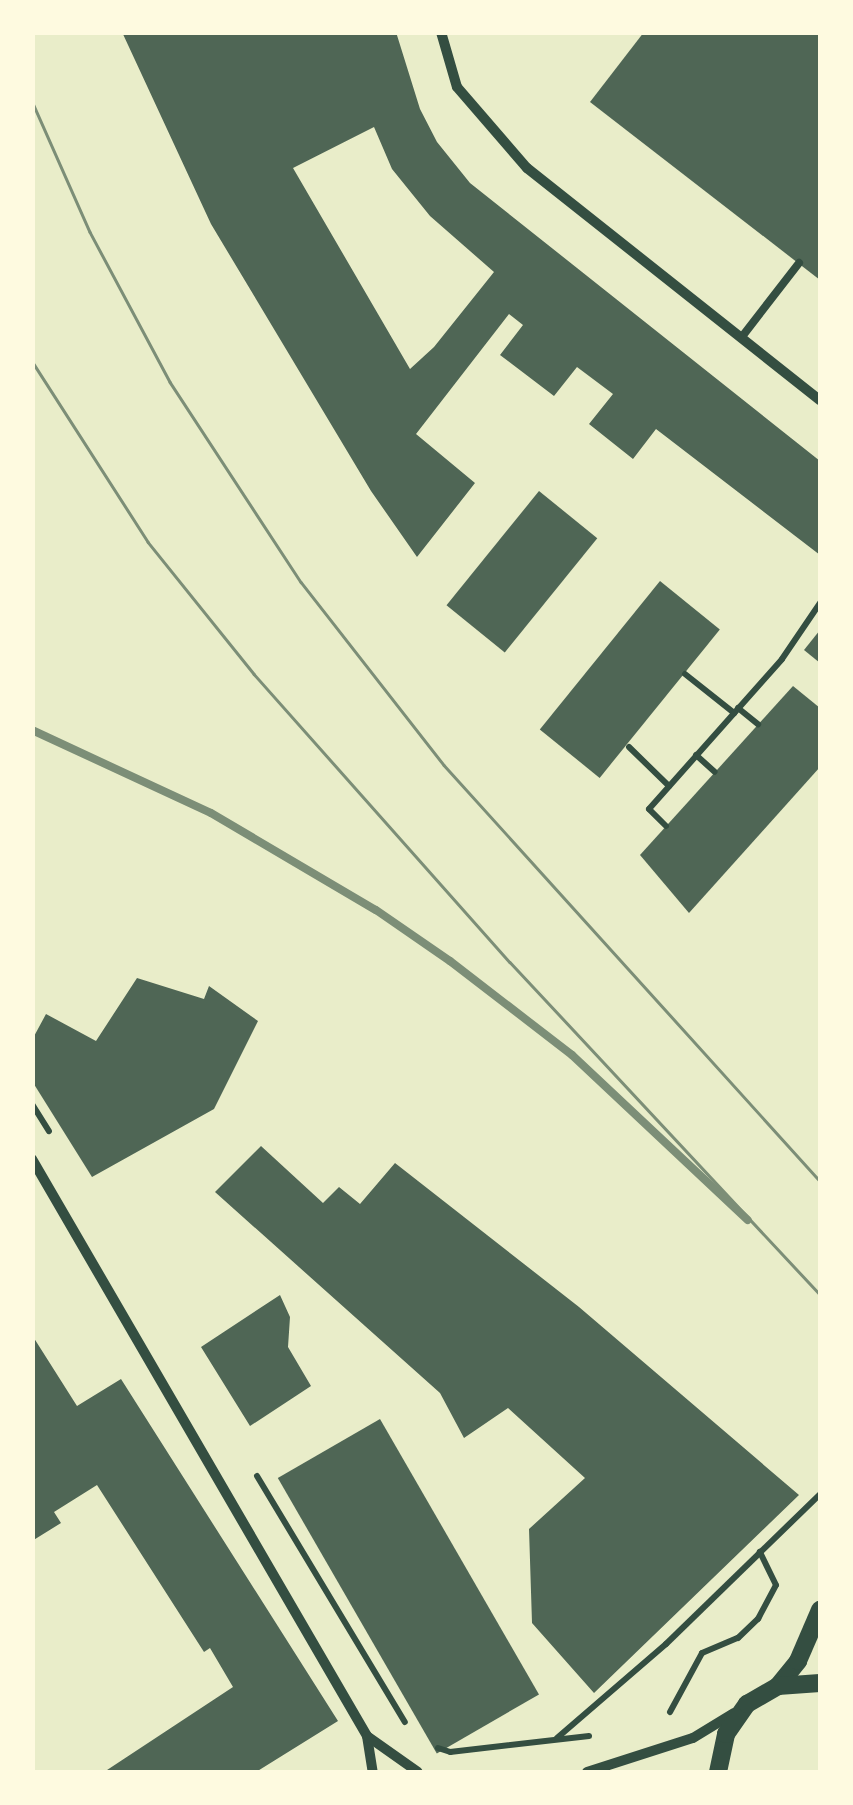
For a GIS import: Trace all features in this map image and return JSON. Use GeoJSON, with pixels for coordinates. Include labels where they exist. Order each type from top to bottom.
{"type":"FeatureCollection","features":[{"type":"Feature","properties":{"kind":"street"},"geometry":{"type":"LineString","coordinates":[[441,32],[457,87],[526,168],[820,400]]}},
{"type":"Feature","properties":{"kind":"street"},"geometry":{"type":"LineString","coordinates":[[32,1159],[367,1736],[373,1772]]}},
{"type":"Feature","properties":{"kind":"street"},"geometry":{"type":"LineString","coordinates":[[587,1772],[692,1738],[778,1686],[798,1661],[820,1610]]}},
{"type":"Feature","properties":{"kind":"street"},"geometry":{"type":"LineString","coordinates":[[778,1686],[820,1683]]}},
{"type":"Feature","properties":{"kind":"street"},"geometry":{"type":"LineString","coordinates":[[718,1772],[726,1734],[747,1704]]}},
{"type":"Feature","properties":{"kind":"street"},"geometry":{"type":"LineString","coordinates":[[367,1736],[418,1772]]}},
{"type":"Feature","properties":{"kind":"lane"},"geometry":{"type":"LineString","coordinates":[[741,338],[799,263]]}},
{"type":"Feature","properties":{"kind":"path"},"geometry":{"type":"LineString","coordinates":[[666,826],[649,809],[782,658],[820,602]]}},
{"type":"Feature","properties":{"kind":"path"},"geometry":{"type":"LineString","coordinates":[[686,674],[758,724]]}},
{"type":"Feature","properties":{"kind":"path"},"geometry":{"type":"LineString","coordinates":[[629,747],[669,786]]}},
{"type":"Feature","properties":{"kind":"path"},"geometry":{"type":"LineString","coordinates":[[696,755],[715,772]]}},
{"type":"Feature","properties":{"kind":"path"},"geometry":{"type":"LineString","coordinates":[[32,1104],[50,1134]]}},
{"type":"Feature","properties":{"kind":"path"},"geometry":{"type":"LineString","coordinates":[[253,1469],[416,1734]]}},
{"type":"Feature","properties":{"kind":"path"},"geometry":{"type":"LineString","coordinates":[[557,1738],[666,1644],[820,1494]]}},
{"type":"Feature","properties":{"kind":"path"},"geometry":{"type":"LineString","coordinates":[[668,1715],[702,1653],[738,1638],[758,1618],[776,1585],[760,1552]]}},
{"type":"Feature","properties":{"kind":"path"},"geometry":{"type":"LineString","coordinates":[[424,1742],[450,1752],[606,1735]]}},
{"type":"Feature","properties":{"kind":"building"},"geometry":{"type":"Polygon","coordinates":[[[122,32],[396,32],[420,109],[437,142],[470,183],[820,461],[820,555],[656,429],[633,459],[589,424],[613,394],[577,367],[554,396],[500,355],[523,325],[509,314],[416,434],[475,483],[417,557],[371,491],[211,224],[122,32]],[[374,127],[293,168],[410,369],[434,347],[494,272],[430,216],[392,169],[374,127]]]}},
{"type":"Feature","properties":{"kind":"building"},"geometry":{"type":"Polygon","coordinates":[[[644,32],[820,32],[820,280],[590,102],[644,32]]]}},
{"type":"Feature","properties":{"kind":"building"},"geometry":{"type":"Polygon","coordinates":[[[539,491],[597,538],[505,652],[446,605],[539,491]]]}},
{"type":"Feature","properties":{"kind":"building"},"geometry":{"type":"Polygon","coordinates":[[[660,581],[720,629],[600,778],[540,729],[660,581]]]}},
{"type":"Feature","properties":{"kind":"building"},"geometry":{"type":"Polygon","coordinates":[[[820,630],[820,663],[804,650],[820,630]]]}},
{"type":"Feature","properties":{"kind":"building"},"geometry":{"type":"Polygon","coordinates":[[[793,686],[820,708],[820,767],[689,913],[640,855],[793,686]]]}},
{"type":"Feature","properties":{"kind":"building"},"geometry":{"type":"Polygon","coordinates":[[[137,978],[204,999],[209,986],[258,1021],[214,1109],[92,1177],[32,1081],[32,1040],[46,1014],[96,1041],[137,978]]]}},
{"type":"Feature","properties":{"kind":"building"},"geometry":{"type":"Polygon","coordinates":[[[261,1146],[323,1203],[339,1187],[360,1204],[395,1163],[579,1307],[799,1495],[594,1693],[532,1623],[529,1529],[585,1478],[508,1408],[464,1438],[440,1393],[215,1192],[261,1146]]]}},
{"type":"Feature","properties":{"kind":"building"},"geometry":{"type":"Polygon","coordinates":[[[280,1295],[290,1317],[288,1347],[311,1386],[250,1426],[201,1347],[280,1295]]]}},
{"type":"Feature","properties":{"kind":"building"},"geometry":{"type":"Polygon","coordinates":[[[32,1335],[77,1406],[121,1379],[338,1721],[256,1772],[104,1772],[233,1687],[210,1648],[204,1652],[97,1485],[54,1512],[61,1523],[32,1541],[32,1335]]]}},
{"type":"Feature","properties":{"kind":"building"},"geometry":{"type":"Polygon","coordinates":[[[380,1419],[539,1694],[437,1753],[278,1478],[380,1419]]]}},
{"type":"Feature","properties":{"kind":"tram line"},"geometry":{"type":"LineString","coordinates":[[32,101],[90,232],[170,382],[301,582],[444,765],[820,1181]]}},
{"type":"Feature","properties":{"kind":"tram line"},"geometry":{"type":"LineString","coordinates":[[32,361],[148,542],[254,674],[510,962],[820,1295]]}},
{"type":"Feature","properties":{"kind":"railway"},"geometry":{"type":"LineString","coordinates":[[32,730],[211,813],[376,910],[450,961],[572,1055],[748,1220]]}}]}
